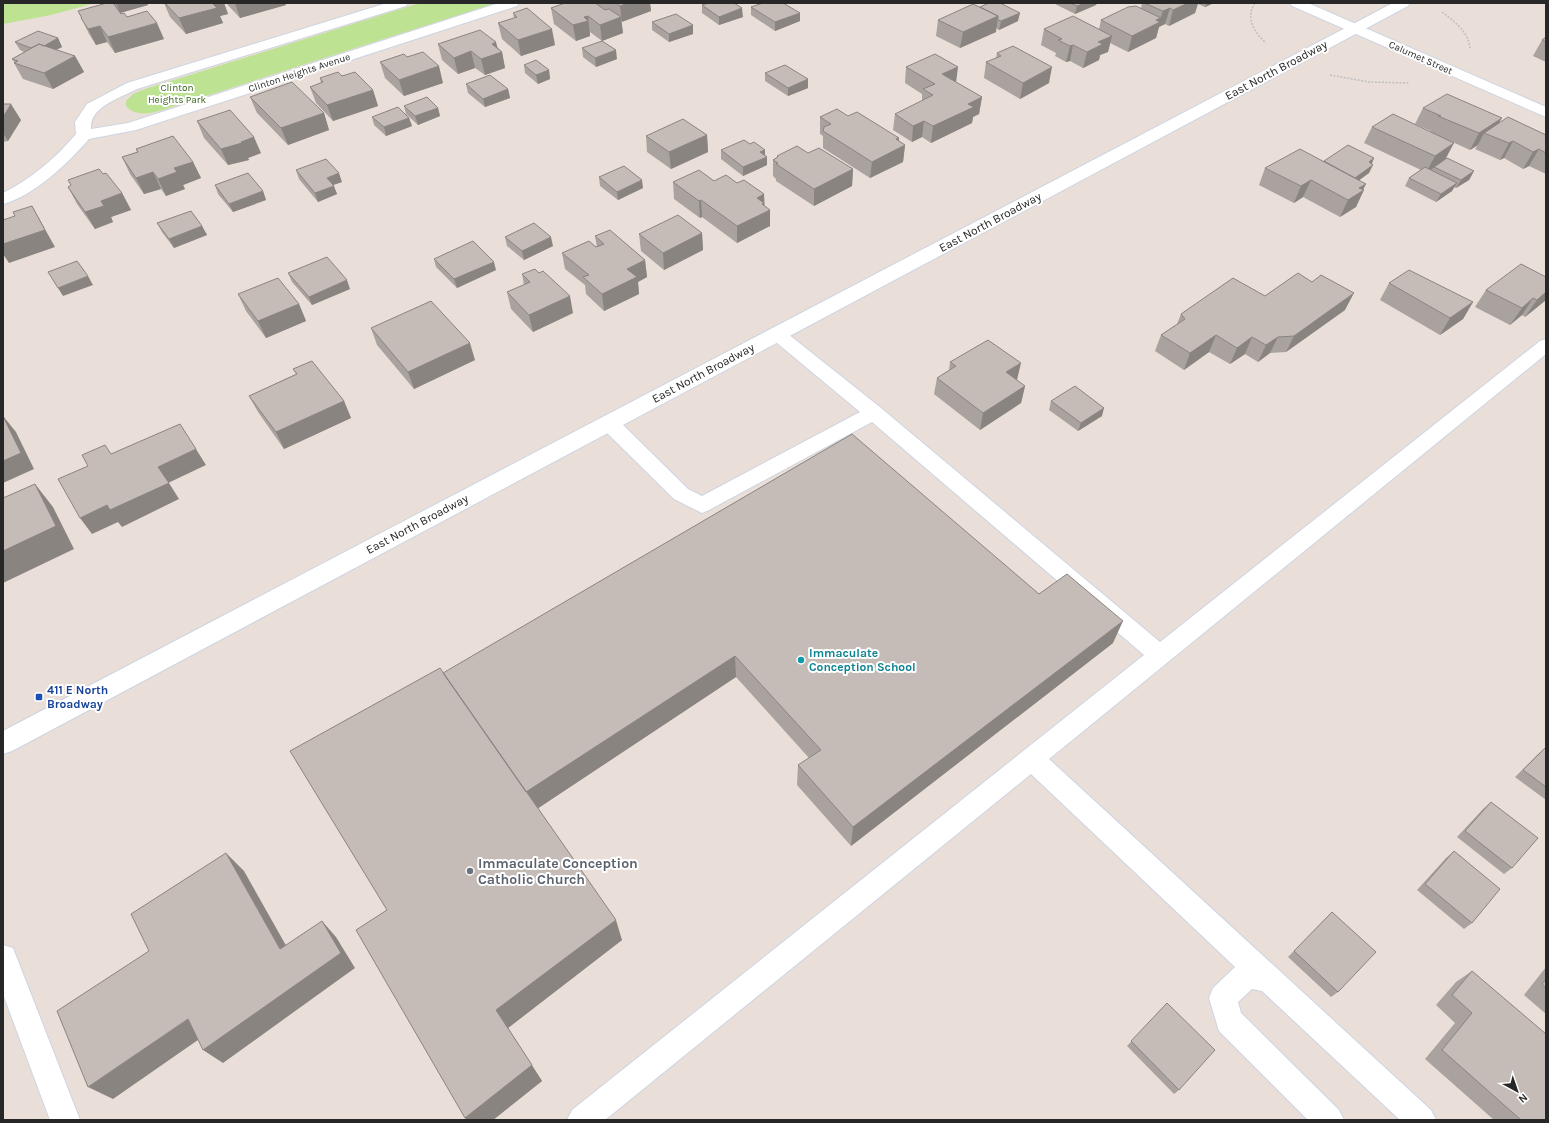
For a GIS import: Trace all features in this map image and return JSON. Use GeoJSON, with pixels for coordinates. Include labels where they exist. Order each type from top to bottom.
{"type":"FeatureCollection","features":[{"type":"Feature","properties":{"kind":"main road"},"geometry":{"type":"LineString","coordinates":[[3,199],[17,192],[47,172],[69,153],[84,136],[83,122],[92,107],[132,86],[401,3]]}},
{"type":"Feature","properties":{"kind":"main road","name":"Clinton Heights Avenue"},"geometry":{"type":"LineString","coordinates":[[84,136],[131,127],[512,3]]}},
{"type":"Feature","properties":{"kind":"main road","name":"Calumet Street"},"geometry":{"type":"LineString","coordinates":[[1297,3],[1546,112]]}},
{"type":"Feature","properties":{"kind":"main road","name":"East North Broadway"},"geometry":{"type":"LineString","coordinates":[[3,743],[1403,3]]}},
{"type":"Feature","properties":{"kind":"lane"},"geometry":{"type":"LineString","coordinates":[[777,334],[874,413],[1160,655]]}},
{"type":"Feature","properties":{"kind":"lane"},"geometry":{"type":"LineString","coordinates":[[582,1120],[1546,345]]}},
{"type":"Feature","properties":{"kind":"lane"},"geometry":{"type":"LineString","coordinates":[[609,423],[681,494],[702,505],[874,413]]}},
{"type":"Feature","properties":{"kind":"lane"},"geometry":{"type":"LineString","coordinates":[[1032,759],[1421,1120]]}},
{"type":"Feature","properties":{"kind":"lane"},"geometry":{"type":"LineString","coordinates":[[3,958],[65,1120]]}},
{"type":"Feature","properties":{"kind":"lane"},"geometry":{"type":"LineString","coordinates":[[1269,979],[1247,974],[1237,983],[1223,998],[1229,1020],[1329,1120]]}},
{"type":"Feature","properties":{"kind":"path"},"geometry":{"type":"LineString","coordinates":[[1255,3],[1252,6],[1250,16],[1252,26],[1261,39],[1270,47]]}},
{"type":"Feature","properties":{"kind":"path"},"geometry":{"type":"LineString","coordinates":[[1442,12],[1458,24],[1467,36],[1470,46],[1468,53]]}},
{"type":"Feature","properties":{"kind":"path"},"geometry":{"type":"LineString","coordinates":[[1330,75],[1364,83],[1394,85],[1412,83]]}},
{"type":"Feature","properties":{"kind":"green space"},"geometry":{"type":"Polygon","coordinates":[[[3,3],[95,3],[51,15],[3,24],[3,3]]]}},
{"type":"Feature","properties":{"kind":"green space","name":"Clinton Heights Park"},"geometry":{"type":"Polygon","coordinates":[[[420,3],[496,3],[159,111],[137,113],[126,106],[126,101],[133,94],[145,89],[420,3]]]}},
{"type":"Feature","properties":{"kind":"building"},"geometry":{"type":"Polygon","coordinates":[[[107,3],[113,3],[121,14],[124,13],[127,17],[147,11],[157,23],[108,37],[100,26],[88,29],[78,11],[107,3]]]}},
{"type":"Feature","properties":{"kind":"building"},"geometry":{"type":"Polygon","coordinates":[[[165,3],[212,3],[217,8],[179,18],[165,3]]]}},
{"type":"Feature","properties":{"kind":"building"},"geometry":{"type":"Polygon","coordinates":[[[565,3],[595,3],[605,10],[609,9],[621,17],[600,25],[588,16],[584,17],[588,21],[573,25],[551,8],[565,3]]]}},
{"type":"Feature","properties":{"kind":"building"},"geometry":{"type":"Polygon","coordinates":[[[616,3],[628,3],[620,6],[616,3]]]}},
{"type":"Feature","properties":{"kind":"building"},"geometry":{"type":"Polygon","coordinates":[[[709,3],[734,3],[742,8],[719,17],[702,5],[709,3]]]}},
{"type":"Feature","properties":{"kind":"building"},"geometry":{"type":"Polygon","coordinates":[[[763,3],[783,3],[800,13],[775,22],[751,7],[763,3]]]}},
{"type":"Feature","properties":{"kind":"building"},"geometry":{"type":"Polygon","coordinates":[[[989,3],[1000,3],[1020,13],[1001,21],[998,20],[998,16],[980,7],[989,3]]]}},
{"type":"Feature","properties":{"kind":"building"},"geometry":{"type":"Polygon","coordinates":[[[1070,3],[1085,3],[1077,6],[1070,3]]]}},
{"type":"Feature","properties":{"kind":"building"},"geometry":{"type":"Polygon","coordinates":[[[1144,3],[1188,3],[1173,10],[1170,8],[1163,11],[1144,3]]]}},
{"type":"Feature","properties":{"kind":"building"},"geometry":{"type":"Polygon","coordinates":[[[973,4],[998,16],[963,32],[938,20],[973,4]]]}},
{"type":"Feature","properties":{"kind":"building"},"geometry":{"type":"Polygon","coordinates":[[[1136,6],[1161,18],[1156,20],[1160,22],[1132,36],[1101,20],[1128,7],[1136,6]]]}},
{"type":"Feature","properties":{"kind":"building"},"geometry":{"type":"Polygon","coordinates":[[[527,8],[552,29],[518,40],[498,23],[517,17],[513,13],[527,8]]]}},
{"type":"Feature","properties":{"kind":"building"},"geometry":{"type":"Polygon","coordinates":[[[676,14],[693,25],[669,34],[652,22],[676,14]]]}},
{"type":"Feature","properties":{"kind":"building"},"geometry":{"type":"Polygon","coordinates":[[[1073,16],[1112,36],[1098,42],[1103,44],[1087,52],[1058,40],[1062,39],[1044,29],[1073,16]]]}},
{"type":"Feature","properties":{"kind":"building"},"geometry":{"type":"Polygon","coordinates":[[[480,30],[496,42],[492,44],[502,52],[481,59],[471,51],[454,58],[438,44],[480,30]]]}},
{"type":"Feature","properties":{"kind":"building"},"geometry":{"type":"Polygon","coordinates":[[[38,31],[58,38],[44,46],[39,44],[31,48],[15,42],[38,31]]]}},
{"type":"Feature","properties":{"kind":"building"},"geometry":{"type":"Polygon","coordinates":[[[602,41],[616,50],[595,58],[582,48],[602,41]]]}},
{"type":"Feature","properties":{"kind":"building"},"geometry":{"type":"Polygon","coordinates":[[[39,44],[75,56],[44,73],[14,63],[18,61],[12,59],[39,44]]]}},
{"type":"Feature","properties":{"kind":"building"},"geometry":{"type":"Polygon","coordinates":[[[1013,46],[1052,67],[1023,83],[986,62],[1001,56],[997,53],[1013,46]]]}},
{"type":"Feature","properties":{"kind":"building"},"geometry":{"type":"Polygon","coordinates":[[[423,52],[439,66],[399,80],[380,62],[404,54],[407,57],[423,52]]]}},
{"type":"Feature","properties":{"kind":"building"},"geometry":{"type":"Polygon","coordinates":[[[935,54],[958,67],[942,74],[982,97],[968,104],[974,107],[933,126],[924,121],[913,126],[895,114],[933,95],[923,89],[935,84],[906,67],[935,54]]]}},
{"type":"Feature","properties":{"kind":"building"},"geometry":{"type":"Polygon","coordinates":[[[536,60],[549,70],[536,75],[524,65],[536,60]]]}},
{"type":"Feature","properties":{"kind":"building"},"geometry":{"type":"Polygon","coordinates":[[[785,65],[808,79],[788,88],[765,73],[785,65]]]}},
{"type":"Feature","properties":{"kind":"building"},"geometry":{"type":"Polygon","coordinates":[[[338,72],[342,76],[355,72],[373,90],[327,105],[310,87],[323,82],[320,78],[338,72]]]}},
{"type":"Feature","properties":{"kind":"building"},"geometry":{"type":"Polygon","coordinates":[[[490,75],[508,89],[483,99],[466,84],[490,75]]]}},
{"type":"Feature","properties":{"kind":"building"},"geometry":{"type":"Polygon","coordinates":[[[292,82],[324,113],[281,128],[250,97],[292,82]]]}},
{"type":"Feature","properties":{"kind":"building"},"geometry":{"type":"Polygon","coordinates":[[[1447,94],[1502,118],[1479,133],[1423,108],[1447,94]]]}},
{"type":"Feature","properties":{"kind":"building"},"geometry":{"type":"Polygon","coordinates":[[[427,97],[438,108],[415,116],[404,106],[427,97]]]}},
{"type":"Feature","properties":{"kind":"building"},"geometry":{"type":"Polygon","coordinates":[[[3,104],[11,104],[3,117],[3,104]]]}},
{"type":"Feature","properties":{"kind":"building"},"geometry":{"type":"Polygon","coordinates":[[[398,107],[409,118],[384,127],[372,117],[398,107]]]}},
{"type":"Feature","properties":{"kind":"building"},"geometry":{"type":"Polygon","coordinates":[[[837,109],[848,116],[857,112],[899,138],[896,139],[905,145],[872,162],[823,131],[824,127],[831,124],[820,117],[837,109]]]}},
{"type":"Feature","properties":{"kind":"building"},"geometry":{"type":"Polygon","coordinates":[[[230,110],[254,137],[241,142],[242,143],[221,149],[197,121],[230,110]]]}},
{"type":"Feature","properties":{"kind":"building"},"geometry":{"type":"Polygon","coordinates":[[[1393,114],[1454,143],[1435,156],[1372,127],[1393,114]]]}},
{"type":"Feature","properties":{"kind":"building"},"geometry":{"type":"Polygon","coordinates":[[[1508,117],[1546,135],[1546,153],[1539,149],[1533,152],[1513,141],[1509,143],[1484,133],[1508,117]]]}},
{"type":"Feature","properties":{"kind":"building"},"geometry":{"type":"Polygon","coordinates":[[[683,119],[707,135],[669,152],[646,136],[683,119]]]}},
{"type":"Feature","properties":{"kind":"building"},"geometry":{"type":"Polygon","coordinates":[[[173,136],[193,162],[174,168],[177,172],[158,179],[153,172],[136,178],[122,157],[138,152],[136,149],[173,136]]]}},
{"type":"Feature","properties":{"kind":"building"},"geometry":{"type":"Polygon","coordinates":[[[744,140],[750,144],[754,142],[765,150],[760,152],[767,157],[743,167],[721,150],[744,140]]]}},
{"type":"Feature","properties":{"kind":"building"},"geometry":{"type":"Polygon","coordinates":[[[1348,145],[1374,158],[1369,162],[1373,165],[1355,178],[1324,161],[1348,145]]]}},
{"type":"Feature","properties":{"kind":"building"},"geometry":{"type":"Polygon","coordinates":[[[797,146],[808,153],[819,148],[853,169],[814,189],[776,164],[778,163],[773,160],[778,157],[777,156],[797,146]]]}},
{"type":"Feature","properties":{"kind":"building"},"geometry":{"type":"Polygon","coordinates":[[[1300,149],[1366,184],[1359,188],[1364,190],[1348,200],[1311,180],[1301,186],[1265,168],[1300,149]]]}},
{"type":"Feature","properties":{"kind":"building"},"geometry":{"type":"Polygon","coordinates":[[[1447,158],[1474,171],[1461,180],[1434,167],[1447,158]]]}},
{"type":"Feature","properties":{"kind":"building"},"geometry":{"type":"Polygon","coordinates":[[[326,159],[339,173],[327,178],[334,186],[315,193],[296,170],[326,159]]]}},
{"type":"Feature","properties":{"kind":"building"},"geometry":{"type":"Polygon","coordinates":[[[624,166],[642,180],[617,192],[599,177],[624,166]]]}},
{"type":"Feature","properties":{"kind":"building"},"geometry":{"type":"Polygon","coordinates":[[[1425,167],[1457,183],[1441,194],[1409,178],[1425,167]]]}},
{"type":"Feature","properties":{"kind":"building"},"geometry":{"type":"Polygon","coordinates":[[[99,169],[103,174],[106,173],[122,193],[101,201],[104,206],[85,212],[68,187],[71,185],[68,180],[99,169]]]}},
{"type":"Feature","properties":{"kind":"building"},"geometry":{"type":"Polygon","coordinates":[[[699,170],[714,181],[726,175],[737,183],[744,180],[764,194],[757,198],[770,210],[737,226],[673,182],[699,170]]]}},
{"type":"Feature","properties":{"kind":"building"},"geometry":{"type":"Polygon","coordinates":[[[248,173],[263,191],[229,204],[215,185],[248,173]]]}},
{"type":"Feature","properties":{"kind":"building"},"geometry":{"type":"Polygon","coordinates":[[[32,206],[45,230],[3,244],[3,220],[15,216],[13,212],[32,206]]]}},
{"type":"Feature","properties":{"kind":"building"},"geometry":{"type":"Polygon","coordinates":[[[191,211],[202,226],[169,239],[157,223],[191,211]]]}},
{"type":"Feature","properties":{"kind":"building"},"geometry":{"type":"Polygon","coordinates":[[[678,215],[702,233],[663,253],[639,234],[678,215]]]}},
{"type":"Feature","properties":{"kind":"building"},"geometry":{"type":"Polygon","coordinates":[[[534,223],[551,237],[522,251],[505,237],[534,223]]]}},
{"type":"Feature","properties":{"kind":"building"},"geometry":{"type":"Polygon","coordinates":[[[610,230],[645,260],[627,269],[637,277],[602,294],[583,277],[589,275],[562,253],[589,241],[596,247],[604,244],[595,236],[610,230]]]}},
{"type":"Feature","properties":{"kind":"building"},"geometry":{"type":"Polygon","coordinates":[[[473,241],[494,262],[454,279],[434,259],[473,241]]]}},
{"type":"Feature","properties":{"kind":"building"},"geometry":{"type":"Polygon","coordinates":[[[327,257],[347,280],[309,297],[288,273],[327,257]]]}},
{"type":"Feature","properties":{"kind":"building"},"geometry":{"type":"Polygon","coordinates":[[[77,261],[88,276],[58,288],[48,272],[77,261]]]}},
{"type":"Feature","properties":{"kind":"building"},"geometry":{"type":"Polygon","coordinates":[[[1521,264],[1546,277],[1546,292],[1537,300],[1533,298],[1522,308],[1486,290],[1521,264]]]}},
{"type":"Feature","properties":{"kind":"building"},"geometry":{"type":"Polygon","coordinates":[[[535,269],[539,273],[543,271],[570,296],[529,315],[507,292],[530,282],[522,274],[535,269]]]}},
{"type":"Feature","properties":{"kind":"building"},"geometry":{"type":"Polygon","coordinates":[[[1409,270],[1473,302],[1450,318],[1389,283],[1409,270]]]}},
{"type":"Feature","properties":{"kind":"building"},"geometry":{"type":"Polygon","coordinates":[[[1298,273],[1312,282],[1321,275],[1354,293],[1294,336],[1278,337],[1266,345],[1252,337],[1237,348],[1216,335],[1190,353],[1161,335],[1185,319],[1181,314],[1233,278],[1265,296],[1298,273]]]}},
{"type":"Feature","properties":{"kind":"building"},"geometry":{"type":"Polygon","coordinates":[[[278,278],[299,304],[258,321],[238,294],[278,278]]]}},
{"type":"Feature","properties":{"kind":"building"},"geometry":{"type":"Polygon","coordinates":[[[431,301],[470,343],[408,372],[371,328],[431,301]]]}},
{"type":"Feature","properties":{"kind":"building"},"geometry":{"type":"Polygon","coordinates":[[[988,340],[1021,363],[1006,372],[1025,386],[983,413],[937,378],[956,366],[950,362],[988,340]]]}},
{"type":"Feature","properties":{"kind":"building"},"geometry":{"type":"Polygon","coordinates":[[[312,361],[344,401],[276,432],[249,396],[297,374],[293,369],[312,361]]]}},
{"type":"Feature","properties":{"kind":"building"},"geometry":{"type":"Polygon","coordinates":[[[1075,386],[1104,408],[1081,423],[1051,401],[1075,386]]]}},
{"type":"Feature","properties":{"kind":"building"},"geometry":{"type":"Polygon","coordinates":[[[3,416],[21,453],[3,461],[3,416]]]}},
{"type":"Feature","properties":{"kind":"building"},"geometry":{"type":"Polygon","coordinates":[[[180,424],[196,449],[158,467],[169,483],[110,510],[107,505],[80,518],[58,479],[88,466],[82,455],[105,445],[111,454],[180,424]]]}},
{"type":"Feature","properties":{"kind":"building","name":"Immaculate Conception School"},"geometry":{"type":"Polygon","coordinates":[[[852,434],[1039,594],[1067,574],[1123,621],[853,827],[798,765],[821,750],[735,656],[526,792],[443,673],[852,434]]]}},
{"type":"Feature","properties":{"kind":"building"},"geometry":{"type":"Polygon","coordinates":[[[35,484],[56,526],[3,551],[3,498],[35,484]]]}},
{"type":"Feature","properties":{"kind":"building","name":"Immaculate Conception Catholic Church"},"geometry":{"type":"Polygon","coordinates":[[[440,668],[616,920],[496,1010],[532,1065],[465,1118],[356,930],[387,910],[290,751],[440,668]]]}},
{"type":"Feature","properties":{"kind":"building"},"geometry":{"type":"Polygon","coordinates":[[[1546,747],[1546,787],[1523,770],[1546,747]]]}},
{"type":"Feature","properties":{"kind":"building"},"geometry":{"type":"Polygon","coordinates":[[[1491,802],[1538,838],[1512,868],[1465,831],[1491,802]]]}},
{"type":"Feature","properties":{"kind":"building"},"geometry":{"type":"Polygon","coordinates":[[[1454,851],[1500,889],[1472,923],[1425,884],[1454,851]]]}},
{"type":"Feature","properties":{"kind":"building"},"geometry":{"type":"Polygon","coordinates":[[[226,853],[280,949],[322,921],[341,953],[203,1050],[188,1019],[88,1087],[57,1011],[149,951],[131,914],[226,853]]]}},
{"type":"Feature","properties":{"kind":"building"},"geometry":{"type":"Polygon","coordinates":[[[1332,912],[1376,952],[1338,992],[1294,951],[1332,912]]]}},
{"type":"Feature","properties":{"kind":"building"},"geometry":{"type":"Polygon","coordinates":[[[1472,971],[1546,1034],[1546,1120],[1521,1120],[1442,1050],[1472,1013],[1452,995],[1472,971]]]}},
{"type":"Feature","properties":{"kind":"building"},"geometry":{"type":"Polygon","coordinates":[[[1546,979],[1546,988],[1542,984],[1546,979]]]}},
{"type":"Feature","properties":{"kind":"building"},"geometry":{"type":"Polygon","coordinates":[[[1167,1003],[1215,1050],[1179,1090],[1131,1041],[1167,1003]]]}},
{"type":"Feature","properties":{"kind":"place","name":"Immaculate Conception School"},"geometry":{"type":"Point","coordinates":[801,660]}},
{"type":"Feature","properties":{"kind":"place","name":"411 E North Broadway"},"geometry":{"type":"Point","coordinates":[39,697]}},
{"type":"Feature","properties":{"kind":"place","name":"Immaculate Conception Catholic Church"},"geometry":{"type":"Point","coordinates":[470,871]}}]}
